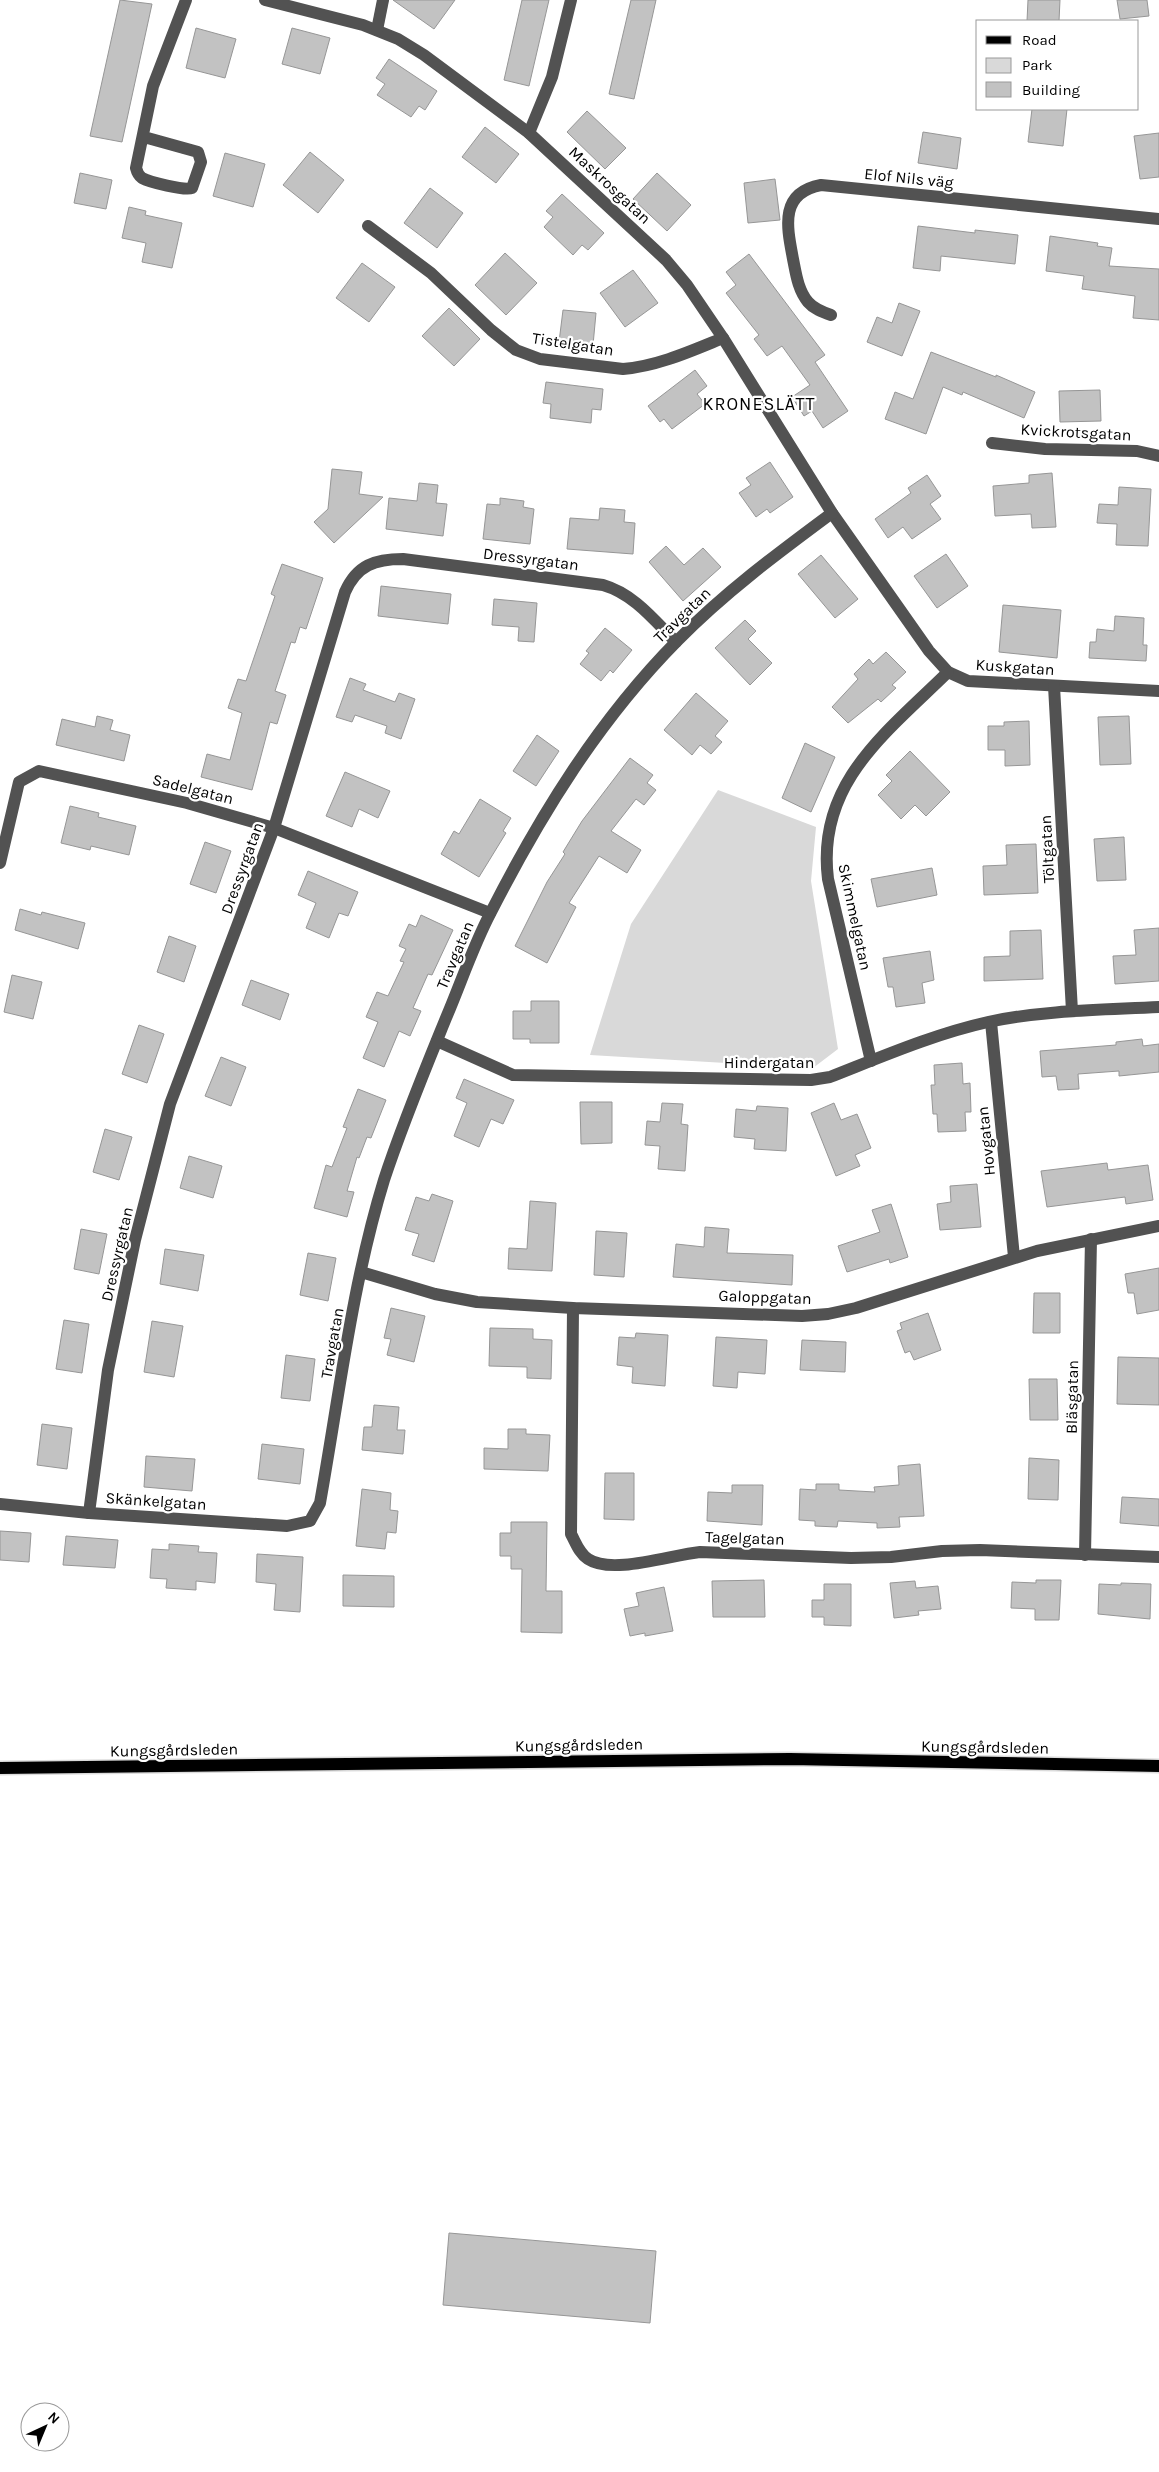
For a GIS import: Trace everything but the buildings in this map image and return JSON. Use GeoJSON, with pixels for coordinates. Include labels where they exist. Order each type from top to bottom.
{"type":"FeatureCollection","features":[{"type":"Feature","properties":{"kind":"main road","name":"Kungsgårdsleden"},"geometry":{"type":"LineString","coordinates":[[0,1768],[780,1760],[1159,1766]]}},
{"type":"Feature","properties":{"kind":"street"},"geometry":{"type":"LineString","coordinates":[[144,137],[198,152],[201,162],[192,188],[185,189],[141,177],[136,168],[144,137],[153,86],[186,0]]}},
{"type":"Feature","properties":{"kind":"street","name":"Maskrosgatan"},"geometry":{"type":"LineString","coordinates":[[265,0],[377,30],[424,55],[529,133],[666,260],[687,285],[723,338],[832,513]]}},
{"type":"Feature","properties":{"kind":"street"},"geometry":{"type":"LineString","coordinates":[[377,30],[383,0]]}},
{"type":"Feature","properties":{"kind":"street"},"geometry":{"type":"LineString","coordinates":[[529,133],[552,78],[571,0]]}},
{"type":"Feature","properties":{"kind":"street","name":"Elof Nils väg"},"geometry":{"type":"LineString","coordinates":[[831,315],[816,310],[808,303],[802,292],[787,224],[789,210],[794,200],[811,187],[822,185],[1159,219]]}},
{"type":"Feature","properties":{"kind":"street","name":"Tistelgatan"},"geometry":{"type":"LineString","coordinates":[[368,226],[431,273],[498,336],[526,355],[623,369],[635,368],[683,355],[723,338]]}},
{"type":"Feature","properties":{"kind":"street","name":"Kvickrotsgatan"},"geometry":{"type":"LineString","coordinates":[[992,443],[1045,449],[1137,451],[1159,456]]}},
{"type":"Feature","properties":{"kind":"street","name":"Travgatan"},"geometry":{"type":"LineString","coordinates":[[310,1520],[320,1503],[361,1272],[384,1182],[418,1085],[490,913],[572,768],[607,721],[676,642],[754,572],[832,513]]}},
{"type":"Feature","properties":{"kind":"street","name":"Kuskgatan"},"geometry":{"type":"LineString","coordinates":[[832,513],[929,651],[948,672],[968,680],[1159,691]]}},
{"type":"Feature","properties":{"kind":"street","name":"Dressyrgatan"},"geometry":{"type":"LineString","coordinates":[[89,1513],[108,1370],[135,1240],[170,1104],[274,828],[345,592],[353,578],[365,565],[385,559],[403,559],[603,585],[622,592],[633,599],[676,642]]}},
{"type":"Feature","properties":{"kind":"street","name":"Skimmelgatan"},"geometry":{"type":"LineString","coordinates":[[870,1061],[828,879],[825,855],[828,832],[836,805],[861,758],[948,672]]}},
{"type":"Feature","properties":{"kind":"street","name":"Töltgatan"},"geometry":{"type":"LineString","coordinates":[[1054,686],[1072,1011]]}},
{"type":"Feature","properties":{"kind":"street","name":"Sadelgatan"},"geometry":{"type":"LineString","coordinates":[[0,863],[18,782],[39,770],[187,803],[274,828],[490,913]]}},
{"type":"Feature","properties":{"kind":"street","name":"Hindergatan"},"geometry":{"type":"LineString","coordinates":[[437,1041],[513,1075],[802,1081],[830,1077],[962,1028],[991,1022],[1072,1011],[1159,1007]]}},
{"type":"Feature","properties":{"kind":"street","name":"Hovgatan"},"geometry":{"type":"LineString","coordinates":[[991,1022],[1014,1257]]}},
{"type":"Feature","properties":{"kind":"street","name":"Galoppgatan"},"geometry":{"type":"LineString","coordinates":[[361,1272],[435,1294],[477,1302],[573,1308],[802,1316],[828,1314],[889,1299],[1014,1257],[1091,1239],[1159,1226]]}},
{"type":"Feature","properties":{"kind":"street","name":"Bläsgatan"},"geometry":{"type":"LineString","coordinates":[[1085,1555],[1091,1239]]}},
{"type":"Feature","properties":{"kind":"street","name":"Tagelgatan"},"geometry":{"type":"LineString","coordinates":[[573,1308],[571,1534],[579,1550],[588,1559],[601,1565],[616,1567],[700,1552],[851,1558],[891,1557],[961,1550],[1159,1557]]}},
{"type":"Feature","properties":{"kind":"street","name":"Skänkelgatan"},"geometry":{"type":"LineString","coordinates":[[0,1504],[89,1513],[287,1526],[310,1520]]}},
{"type":"Feature","properties":{"kind":"green space"},"geometry":{"type":"Polygon","coordinates":[[[718,790],[816,827],[811,881],[838,1049],[813,1068],[590,1055],[631,924],[718,790]]]}},
{"type":"Feature","properties":{"kind":"district","name":"KRONESLÄTT"},"geometry":{"type":"Point","coordinates":[759,404]}}]}
